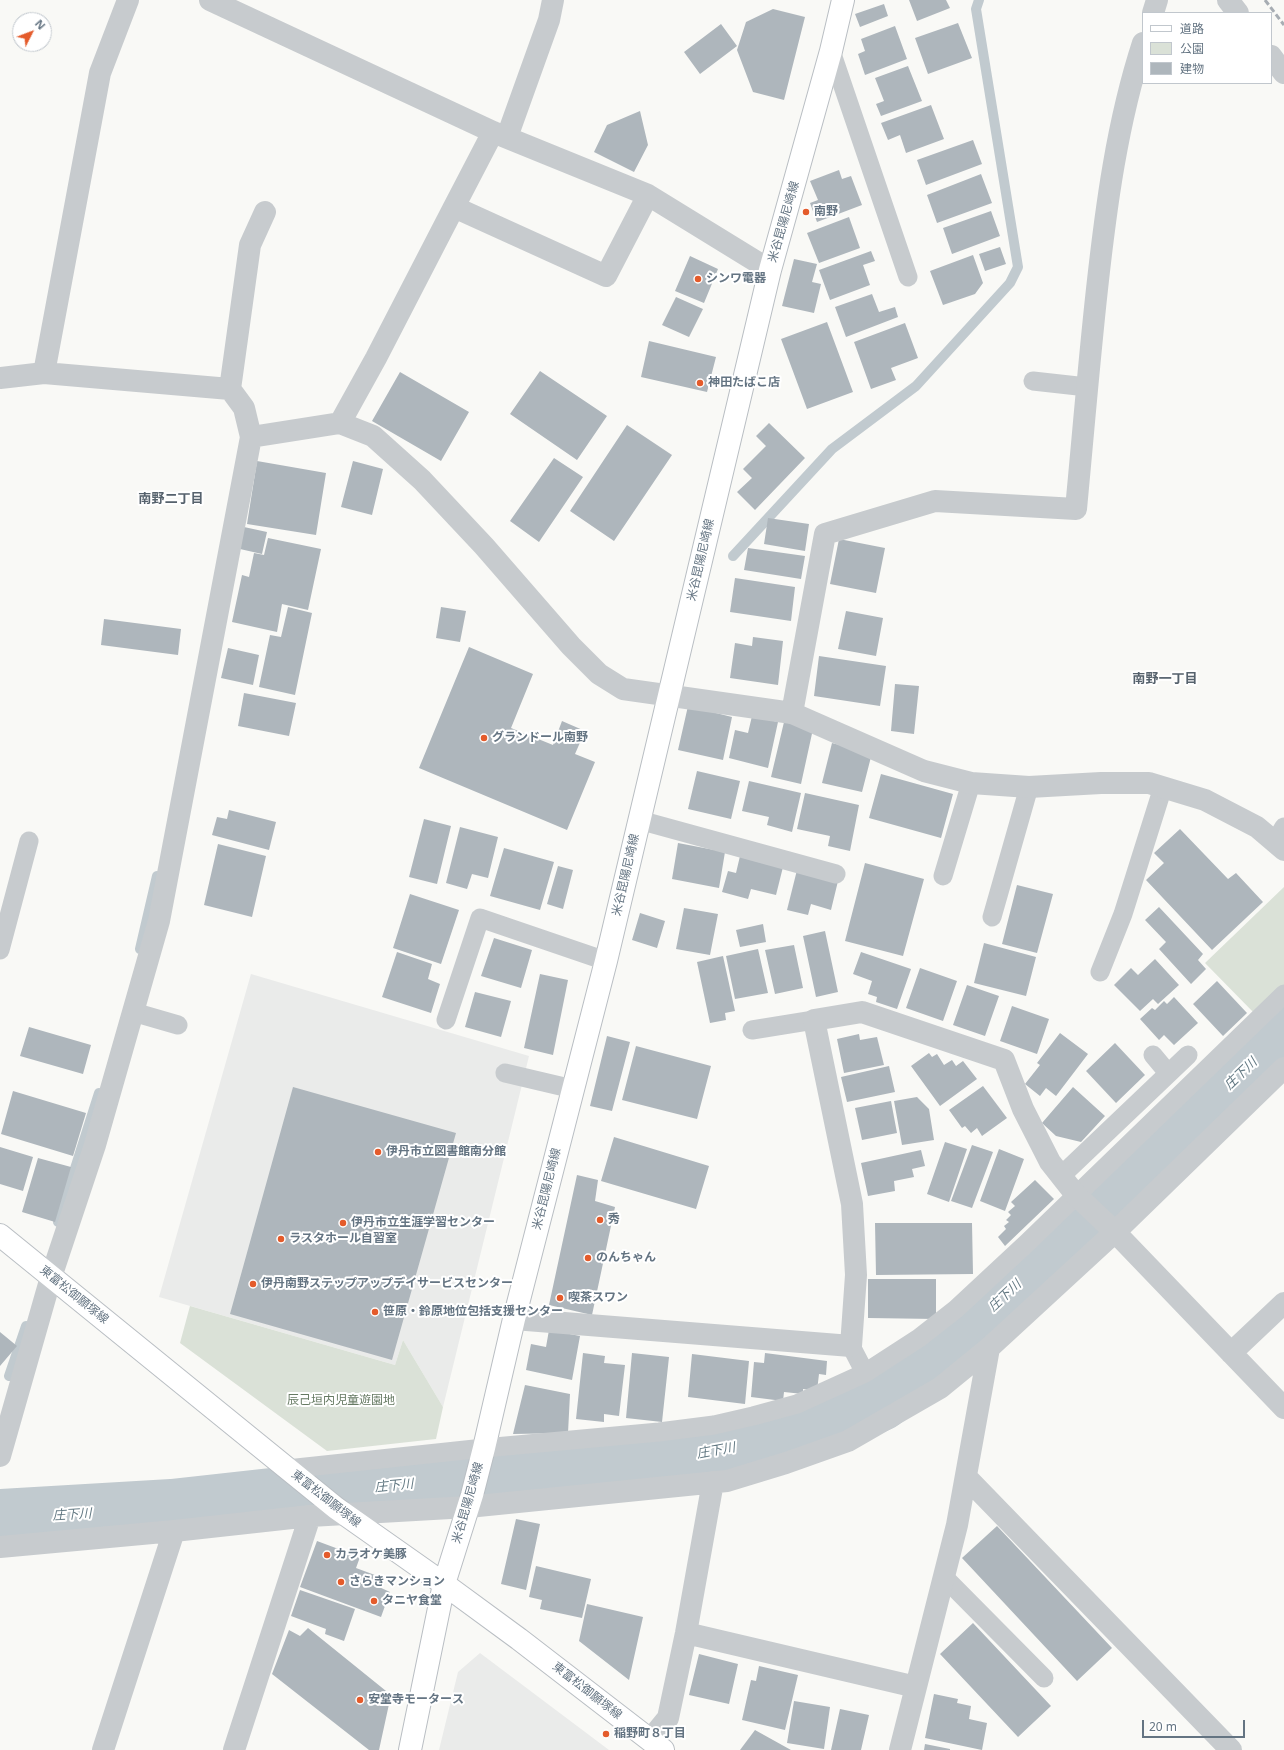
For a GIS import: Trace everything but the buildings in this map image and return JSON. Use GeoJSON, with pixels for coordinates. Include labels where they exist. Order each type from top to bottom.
{"type":"FeatureCollection","features":[{"type":"Feature","properties":{"kind":"main road","name":"米谷昆陽尼崎線"},"geometry":{"type":"LineString","coordinates":[[410,1750],[444,1584],[470,1501],[483,1453],[514,1319],[606,961],[770,270],[831,51],[843,0]]}},
{"type":"Feature","properties":{"kind":"main road","name":"東富松御願塚線"},"geometry":{"type":"LineString","coordinates":[[0,1235],[340,1511],[519,1639],[657,1745]]}},
{"type":"Feature","properties":{"kind":"street"},"geometry":{"type":"LineString","coordinates":[[44,373],[100,73],[128,0]]}},
{"type":"Feature","properties":{"kind":"street"},"geometry":{"type":"LineString","coordinates":[[210,0],[500,134],[648,195],[770,270]]}},
{"type":"Feature","properties":{"kind":"street"},"geometry":{"type":"LineString","coordinates":[[340,423],[376,358],[454,207],[500,134],[549,20],[553,0]]}},
{"type":"Feature","properties":{"kind":"street"},"geometry":{"type":"LineString","coordinates":[[1153,12],[1157,0]]}},
{"type":"Feature","properties":{"kind":"street"},"geometry":{"type":"LineString","coordinates":[[1228,0],[1237,12]]}},
{"type":"Feature","properties":{"kind":"street"},"geometry":{"type":"LineString","coordinates":[[792,713],[825,534],[935,501],[1076,509],[1102,247],[1114,164],[1132,77],[1142,46]]}},
{"type":"Feature","properties":{"kind":"street"},"geometry":{"type":"LineString","coordinates":[[1272,57],[1284,73]]}},
{"type":"Feature","properties":{"kind":"street"},"geometry":{"type":"LineString","coordinates":[[454,207],[606,276],[648,195]]}},
{"type":"Feature","properties":{"kind":"street"},"geometry":{"type":"LineString","coordinates":[[0,1456],[8,1406],[95,1145],[159,921],[251,437],[244,408],[230,389],[250,246],[265,212]]}},
{"type":"Feature","properties":{"kind":"street"},"geometry":{"type":"LineString","coordinates":[[0,378],[44,373],[230,389]]}},
{"type":"Feature","properties":{"kind":"street"},"geometry":{"type":"LineString","coordinates":[[251,437],[340,423],[373,436],[422,480],[484,546],[571,646],[599,674],[623,689],[792,713],[924,771],[971,783],[1029,787],[1108,783],[1149,783],[1205,800],[1281,840]]}},
{"type":"Feature","properties":{"kind":"street"},"geometry":{"type":"LineString","coordinates":[[514,1319],[851,1346],[856,1275],[852,1204],[814,1020],[862,1012],[1004,1060],[1023,1110],[1050,1162],[1061,1176],[1080,1199],[1284,1408]]}},
{"type":"Feature","properties":{"kind":"street"},"geometry":{"type":"LineString","coordinates":[[0,1546],[174,1531],[310,1516],[340,1511],[727,1481],[786,1463],[848,1441],[940,1388],[989,1348],[1109,1227],[1284,1068]]}},
{"type":"Feature","properties":{"kind":"street"},"geometry":{"type":"LineString","coordinates":[[1231,1353],[1284,1303]]}},
{"type":"Feature","properties":{"kind":"street"},"geometry":{"type":"LineString","coordinates":[[900,1750],[957,1525],[989,1348]]}},
{"type":"Feature","properties":{"kind":"street"},"geometry":{"type":"LineString","coordinates":[[966,1477],[1231,1750]]}},
{"type":"Feature","properties":{"kind":"street"},"geometry":{"type":"LineString","coordinates":[[657,1745],[668,1718],[686,1633],[713,1482]]}},
{"type":"Feature","properties":{"kind":"street"},"geometry":{"type":"LineString","coordinates":[[234,1750],[310,1516]]}},
{"type":"Feature","properties":{"kind":"street"},"geometry":{"type":"LineString","coordinates":[[103,1750],[174,1531]]}},
{"type":"Feature","properties":{"kind":"street"},"geometry":{"type":"LineString","coordinates":[[686,1633],[916,1687]]}},
{"type":"Feature","properties":{"kind":"lane"},"geometry":{"type":"LineString","coordinates":[[831,51],[908,277]]}},
{"type":"Feature","properties":{"kind":"lane"},"geometry":{"type":"LineString","coordinates":[[1033,381],[1087,387]]}},
{"type":"Feature","properties":{"kind":"lane"},"geometry":{"type":"LineString","coordinates":[[943,876],[971,783]]}},
{"type":"Feature","properties":{"kind":"lane"},"geometry":{"type":"LineString","coordinates":[[992,917],[1029,787]]}},
{"type":"Feature","properties":{"kind":"lane"},"geometry":{"type":"LineString","coordinates":[[1100,972],[1123,914],[1163,787]]}},
{"type":"Feature","properties":{"kind":"lane"},"geometry":{"type":"LineString","coordinates":[[639,820],[836,874]]}},
{"type":"Feature","properties":{"kind":"lane"},"geometry":{"type":"LineString","coordinates":[[0,950],[29,841]]}},
{"type":"Feature","properties":{"kind":"lane"},"geometry":{"type":"LineString","coordinates":[[446,1020],[480,918],[606,961]]}},
{"type":"Feature","properties":{"kind":"lane"},"geometry":{"type":"LineString","coordinates":[[291,1471],[483,1453],[714,1425],[797,1404],[865,1373],[919,1338],[956,1309],[1080,1199],[1284,994]]}},
{"type":"Feature","properties":{"kind":"lane"},"geometry":{"type":"LineString","coordinates":[[133,1012],[178,1026]]}},
{"type":"Feature","properties":{"kind":"lane"},"geometry":{"type":"LineString","coordinates":[[752,1030],[814,1020]]}},
{"type":"Feature","properties":{"kind":"lane"},"geometry":{"type":"LineString","coordinates":[[1061,1176],[1188,1054]]}},
{"type":"Feature","properties":{"kind":"lane"},"geometry":{"type":"LineString","coordinates":[[1153,1055],[1168,1073]]}},
{"type":"Feature","properties":{"kind":"lane"},"geometry":{"type":"LineString","coordinates":[[505,1073],[573,1089]]}},
{"type":"Feature","properties":{"kind":"lane"},"geometry":{"type":"LineString","coordinates":[[851,1346],[865,1373]]}},
{"type":"Feature","properties":{"kind":"lane"},"geometry":{"type":"LineString","coordinates":[[944,1577],[1044,1678]]}},
{"type":"Feature","properties":{"kind":"shaded area"},"geometry":{"type":"Polygon","coordinates":[[[251,974],[529,1056],[443,1407],[403,1340],[395,1365],[159,1297],[251,974]]]}},
{"type":"Feature","properties":{"kind":"shaded area"},"geometry":{"type":"Polygon","coordinates":[[[480,1653],[609,1750],[439,1750],[458,1672],[480,1653]]]}},
{"type":"Feature","properties":{"kind":"green space"},"geometry":{"type":"Polygon","coordinates":[[[1284,887],[1284,989],[1256,1015],[1205,963],[1284,887]]]}},
{"type":"Feature","properties":{"kind":"green space","name":"辰己垣内児童遊園地"},"geometry":{"type":"Polygon","coordinates":[[[190,1306],[395,1365],[403,1340],[443,1407],[436,1439],[327,1451],[180,1343],[190,1306]]]}},
{"type":"Feature","properties":{"kind":"waterway"},"geometry":{"type":"LineString","coordinates":[[733,556],[832,449],[916,386],[1010,283],[1018,267],[976,9],[979,0]]}},
{"type":"Feature","properties":{"kind":"waterway"},"geometry":{"type":"LineString","coordinates":[[140,949],[157,876]]}},
{"type":"Feature","properties":{"kind":"waterway","name":"庄下川"},"geometry":{"type":"LineString","coordinates":[[0,1520],[172,1510],[389,1486],[630,1466],[791,1439],[880,1400],[962,1336],[1162,1151],[1284,1032]]}},
{"type":"Feature","properties":{"kind":"waterway"},"geometry":{"type":"LineString","coordinates":[[58,1222],[99,1093]]}},
{"type":"Feature","properties":{"kind":"waterway"},"geometry":{"type":"LineString","coordinates":[[9,1376],[26,1326]]}},
{"type":"Feature","properties":{"kind":"railway"},"geometry":{"type":"LineString","coordinates":[[1265,0],[1284,25]]}},
{"type":"Feature","properties":{"kind":"place","name":"南野"},"geometry":{"type":"Point","coordinates":[806,212]}},
{"type":"Feature","properties":{"kind":"place","name":"シンワ電器"},"geometry":{"type":"Point","coordinates":[698,279]}},
{"type":"Feature","properties":{"kind":"place","name":"神田たばこ店"},"geometry":{"type":"Point","coordinates":[700,383]}},
{"type":"Feature","properties":{"kind":"place","name":"グランドール南野"},"geometry":{"type":"Point","coordinates":[484,738]}},
{"type":"Feature","properties":{"kind":"place","name":"伊丹市立図書館南分館"},"geometry":{"type":"Point","coordinates":[378,1152]}},
{"type":"Feature","properties":{"kind":"place","name":"秀"},"geometry":{"type":"Point","coordinates":[600,1220]}},
{"type":"Feature","properties":{"kind":"place","name":"伊丹市立生涯学習センター"},"geometry":{"type":"Point","coordinates":[343,1223]}},
{"type":"Feature","properties":{"kind":"place","name":"ラスタホール自習室"},"geometry":{"type":"Point","coordinates":[281,1239]}},
{"type":"Feature","properties":{"kind":"place","name":"のんちゃん"},"geometry":{"type":"Point","coordinates":[588,1258]}},
{"type":"Feature","properties":{"kind":"place","name":"伊丹南野ステップアップデイサービスセンター"},"geometry":{"type":"Point","coordinates":[253,1284]}},
{"type":"Feature","properties":{"kind":"place","name":"喫茶スワン"},"geometry":{"type":"Point","coordinates":[560,1298]}},
{"type":"Feature","properties":{"kind":"place","name":"笹原・鈴原地位包括支援センター"},"geometry":{"type":"Point","coordinates":[375,1312]}},
{"type":"Feature","properties":{"kind":"place","name":"カラオケ美豚"},"geometry":{"type":"Point","coordinates":[327,1555]}},
{"type":"Feature","properties":{"kind":"place","name":"さらきマンション"},"geometry":{"type":"Point","coordinates":[341,1582]}},
{"type":"Feature","properties":{"kind":"place","name":"タニヤ食堂"},"geometry":{"type":"Point","coordinates":[374,1601]}},
{"type":"Feature","properties":{"kind":"place","name":"安堂寺モータース"},"geometry":{"type":"Point","coordinates":[360,1700]}},
{"type":"Feature","properties":{"kind":"place","name":"稲野町８丁目"},"geometry":{"type":"Point","coordinates":[606,1734]}},
{"type":"Feature","properties":{"kind":"district","name":"南野二丁目"},"geometry":{"type":"Point","coordinates":[171,499]}},
{"type":"Feature","properties":{"kind":"district","name":"南野一丁目"},"geometry":{"type":"Point","coordinates":[1165,679]}}]}
